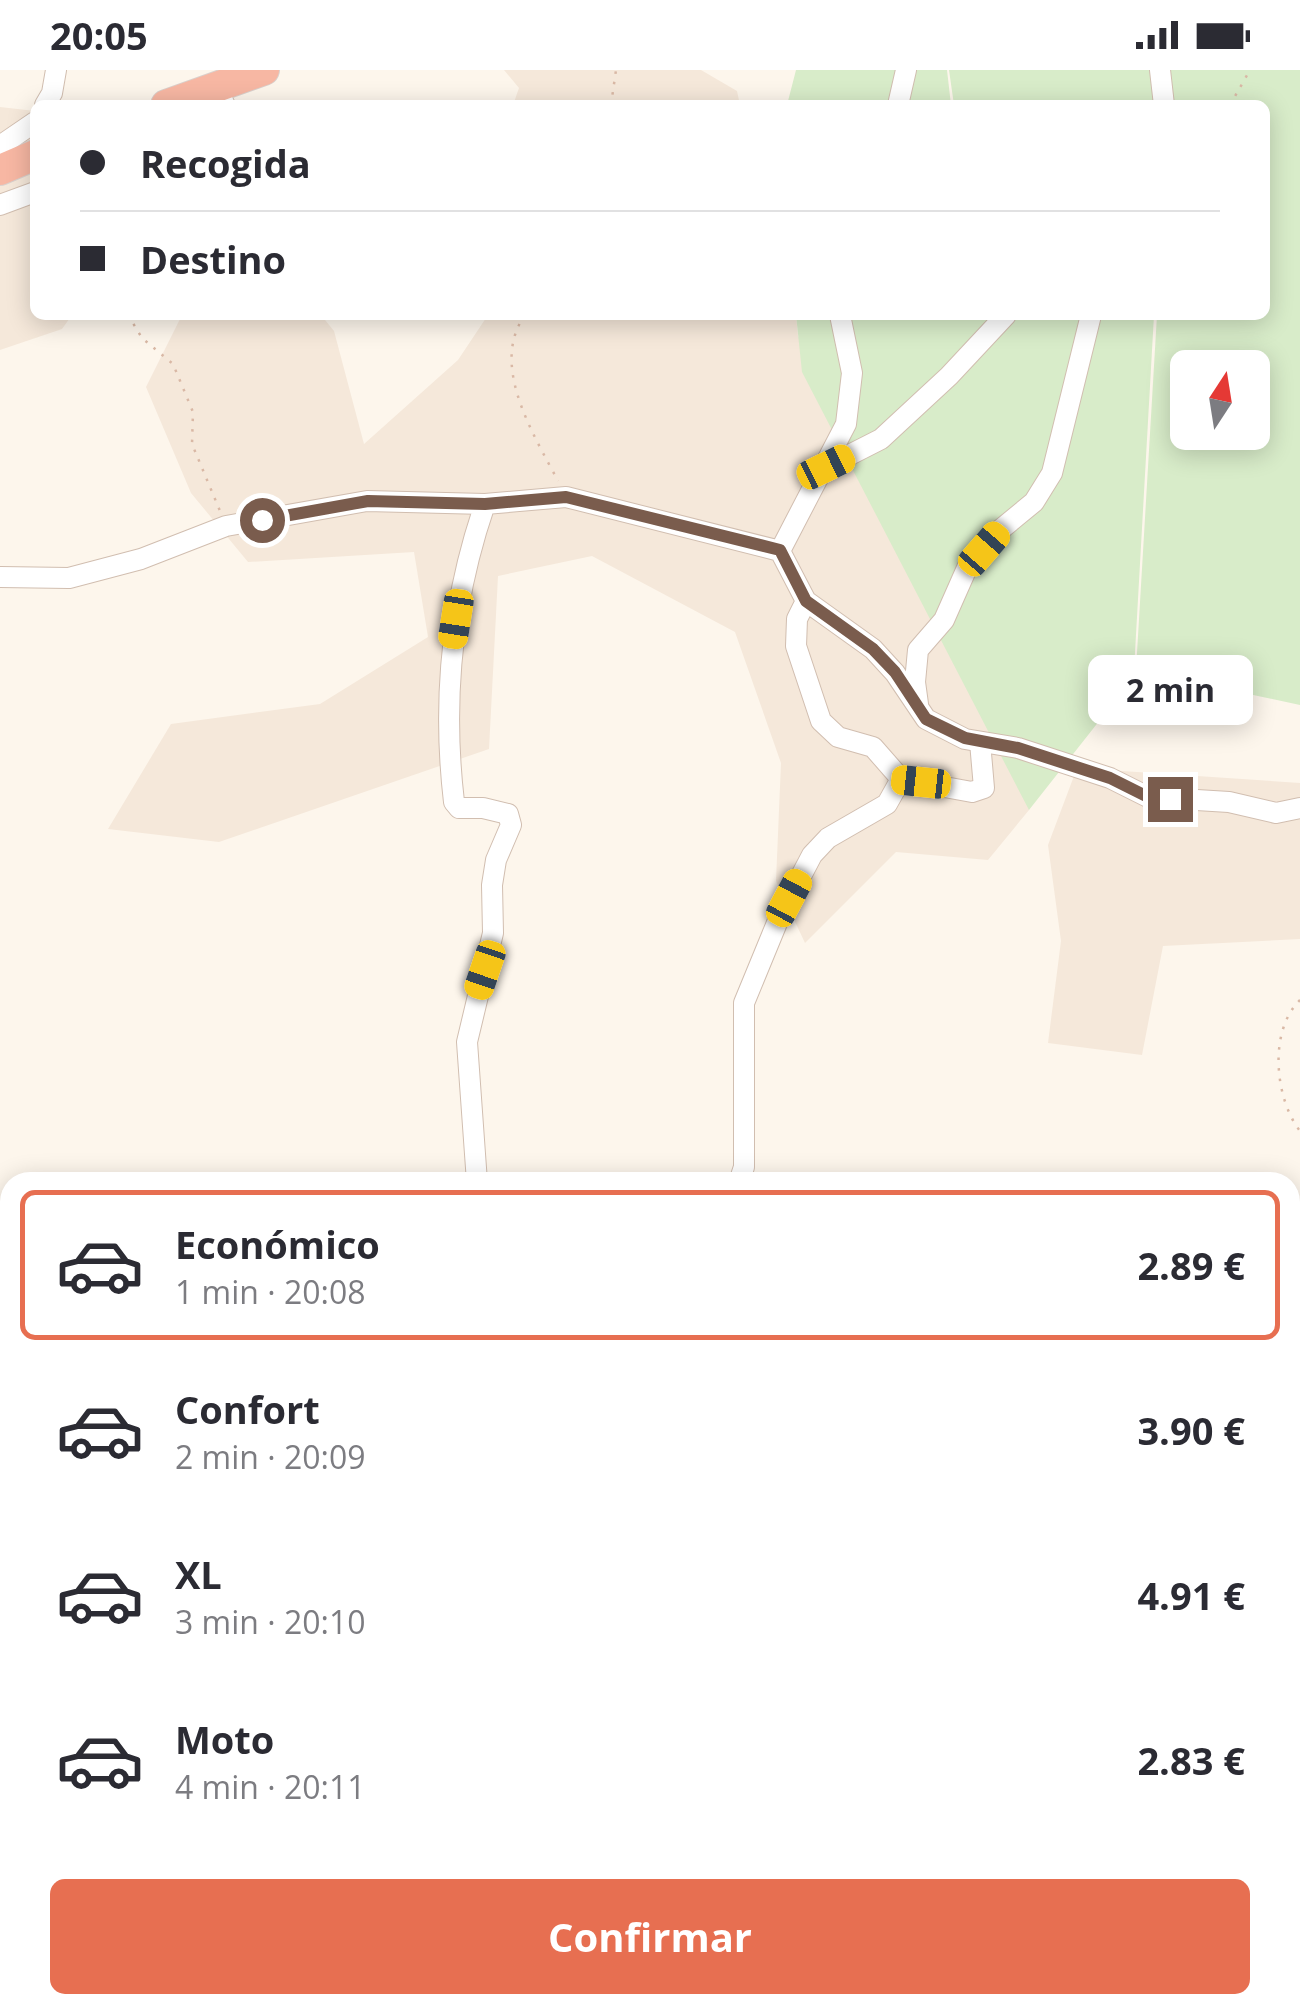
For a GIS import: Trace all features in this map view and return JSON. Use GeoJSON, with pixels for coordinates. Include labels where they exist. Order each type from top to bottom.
{"type":"FeatureCollection","features":[{"type":"Feature","properties":{"kind":"highway"},"geometry":{"type":"LineString","coordinates":[[224,98],[264,70]]}},
{"type":"Feature","properties":{"kind":"highway"},"geometry":{"type":"LineString","coordinates":[[224,98],[291,70]]}},
{"type":"Feature","properties":{"kind":"highway"},"geometry":{"type":"LineString","coordinates":[[0,170],[30,157]]}},
{"type":"Feature","properties":{"kind":"highway"},"geometry":{"type":"LineString","coordinates":[[0,185],[30,172]]}},
{"type":"Feature","properties":{"kind":"street"},"geometry":{"type":"LineString","coordinates":[[48,99],[56,70]]}},
{"type":"Feature","properties":{"kind":"street"},"geometry":{"type":"LineString","coordinates":[[899,100],[906,70]]}},
{"type":"Feature","properties":{"kind":"street"},"geometry":{"type":"LineString","coordinates":[[1160,70],[1163,100]]}},
{"type":"Feature","properties":{"kind":"street"},"geometry":{"type":"LineString","coordinates":[[0,146],[30,125]]}},
{"type":"Feature","properties":{"kind":"street"},"geometry":{"type":"LineString","coordinates":[[0,205],[30,194]]}},
{"type":"Feature","properties":{"kind":"street"},"geometry":{"type":"LineString","coordinates":[[780,550],[846,424],[852,373],[841,320]]}},
{"type":"Feature","properties":{"kind":"street"},"geometry":{"type":"LineString","coordinates":[[826,467],[880,440],[949,376],[1001,320]]}},
{"type":"Feature","properties":{"kind":"street"},"geometry":{"type":"LineString","coordinates":[[919,711],[914,682],[918,650],[944,620],[967,568],[1000,530],[1034,502],[1052,473],[1090,320]]}},
{"type":"Feature","properties":{"kind":"street"},"geometry":{"type":"LineString","coordinates":[[0,577],[69,578],[141,559],[226,526],[368,501],[485,504],[566,497],[780,550],[806,601],[880,656],[926,719],[952,732],[980,742],[1018,748],[1110,778],[1148,797],[1228,802],[1276,813],[1300,808]]}},
{"type":"Feature","properties":{"kind":"street"},"geometry":{"type":"LineString","coordinates":[[475,1172],[467,1042],[493,933],[492,884],[496,860],[511,825],[508,814],[499,810],[460,808],[454,802],[448,751],[452,649],[466,560],[485,504]]}},
{"type":"Feature","properties":{"kind":"street"},"geometry":{"type":"LineString","coordinates":[[806,601],[797,620],[796,646],[821,721],[838,736],[874,747],[900,779],[972,792],[984,788],[980,742]]}},
{"type":"Feature","properties":{"kind":"street"},"geometry":{"type":"LineString","coordinates":[[880,656],[918,650]]}},
{"type":"Feature","properties":{"kind":"street"},"geometry":{"type":"LineString","coordinates":[[743,1172],[744,1002],[779,918],[812,855],[828,838],[887,804],[900,779]]}},
{"type":"Feature","properties":{"kind":"path"},"geometry":{"type":"LineString","coordinates":[[612,100],[616,70]]}},
{"type":"Feature","properties":{"kind":"path"},"geometry":{"type":"LineString","coordinates":[[1233,100],[1250,70]]}},
{"type":"Feature","properties":{"kind":"path"},"geometry":{"type":"LineString","coordinates":[[131,320],[142,338],[173,364],[193,412],[192,444],[226,526]]}},
{"type":"Feature","properties":{"kind":"path"},"geometry":{"type":"LineString","coordinates":[[522,320],[516,328],[512,365],[522,412],[566,497]]}},
{"type":"Feature","properties":{"kind":"path"},"geometry":{"type":"LineString","coordinates":[[1300,1000],[1292,1007],[1278,1048],[1291,1120],[1300,1132]]}},
{"type":"Feature","properties":{"kind":"shaded area"},"geometry":{"type":"Polygon","coordinates":[[[504,70],[701,70],[737,91],[739,100],[515,100],[519,88],[504,70]]]}},
{"type":"Feature","properties":{"kind":"shaded area"},"geometry":{"type":"Polygon","coordinates":[[[0,107],[30,110],[30,320],[68,320],[62,329],[0,350],[0,107]]]}},
{"type":"Feature","properties":{"kind":"shaded area"},"geometry":{"type":"Polygon","coordinates":[[[180,320],[325,320],[334,331],[364,444],[458,360],[485,320],[796,320],[798,336],[1064,701],[1029,810],[988,860],[896,852],[805,943],[776,881],[781,763],[735,632],[592,556],[498,576],[489,749],[219,842],[108,829],[171,724],[320,704],[428,637],[414,552],[248,562],[191,493],[146,387],[180,320]]]}},
{"type":"Feature","properties":{"kind":"shaded area"},"geometry":{"type":"Polygon","coordinates":[[[1077,768],[1300,783],[1300,939],[1163,946],[1142,1055],[1048,1043],[1061,941],[1048,845],[1077,768]]]}},
{"type":"Feature","properties":{"kind":"green space"},"geometry":{"type":"Polygon","coordinates":[[[796,70],[947,70],[950,100],[788,100],[796,70]]]}},
{"type":"Feature","properties":{"kind":"green space"},"geometry":{"type":"Polygon","coordinates":[[[949,70],[1300,70],[1300,705],[1136,670],[1157,320],[1270,320],[1270,100],[953,100],[949,70]]]}},
{"type":"Feature","properties":{"kind":"green space"},"geometry":{"type":"Polygon","coordinates":[[[797,320],[1154,320],[1134,670],[1137,673],[1029,810],[802,372],[797,320]]]}},
{"type":"Feature","properties":{"kind":"route"},"geometry":{"type":"LineString","coordinates":[[262,520],[368,501],[485,504],[566,497],[780,550],[806,601],[873,649],[895,672],[926,719],[965,738],[1018,748],[1110,778],[1148,797],[1170,799]]}}]}
